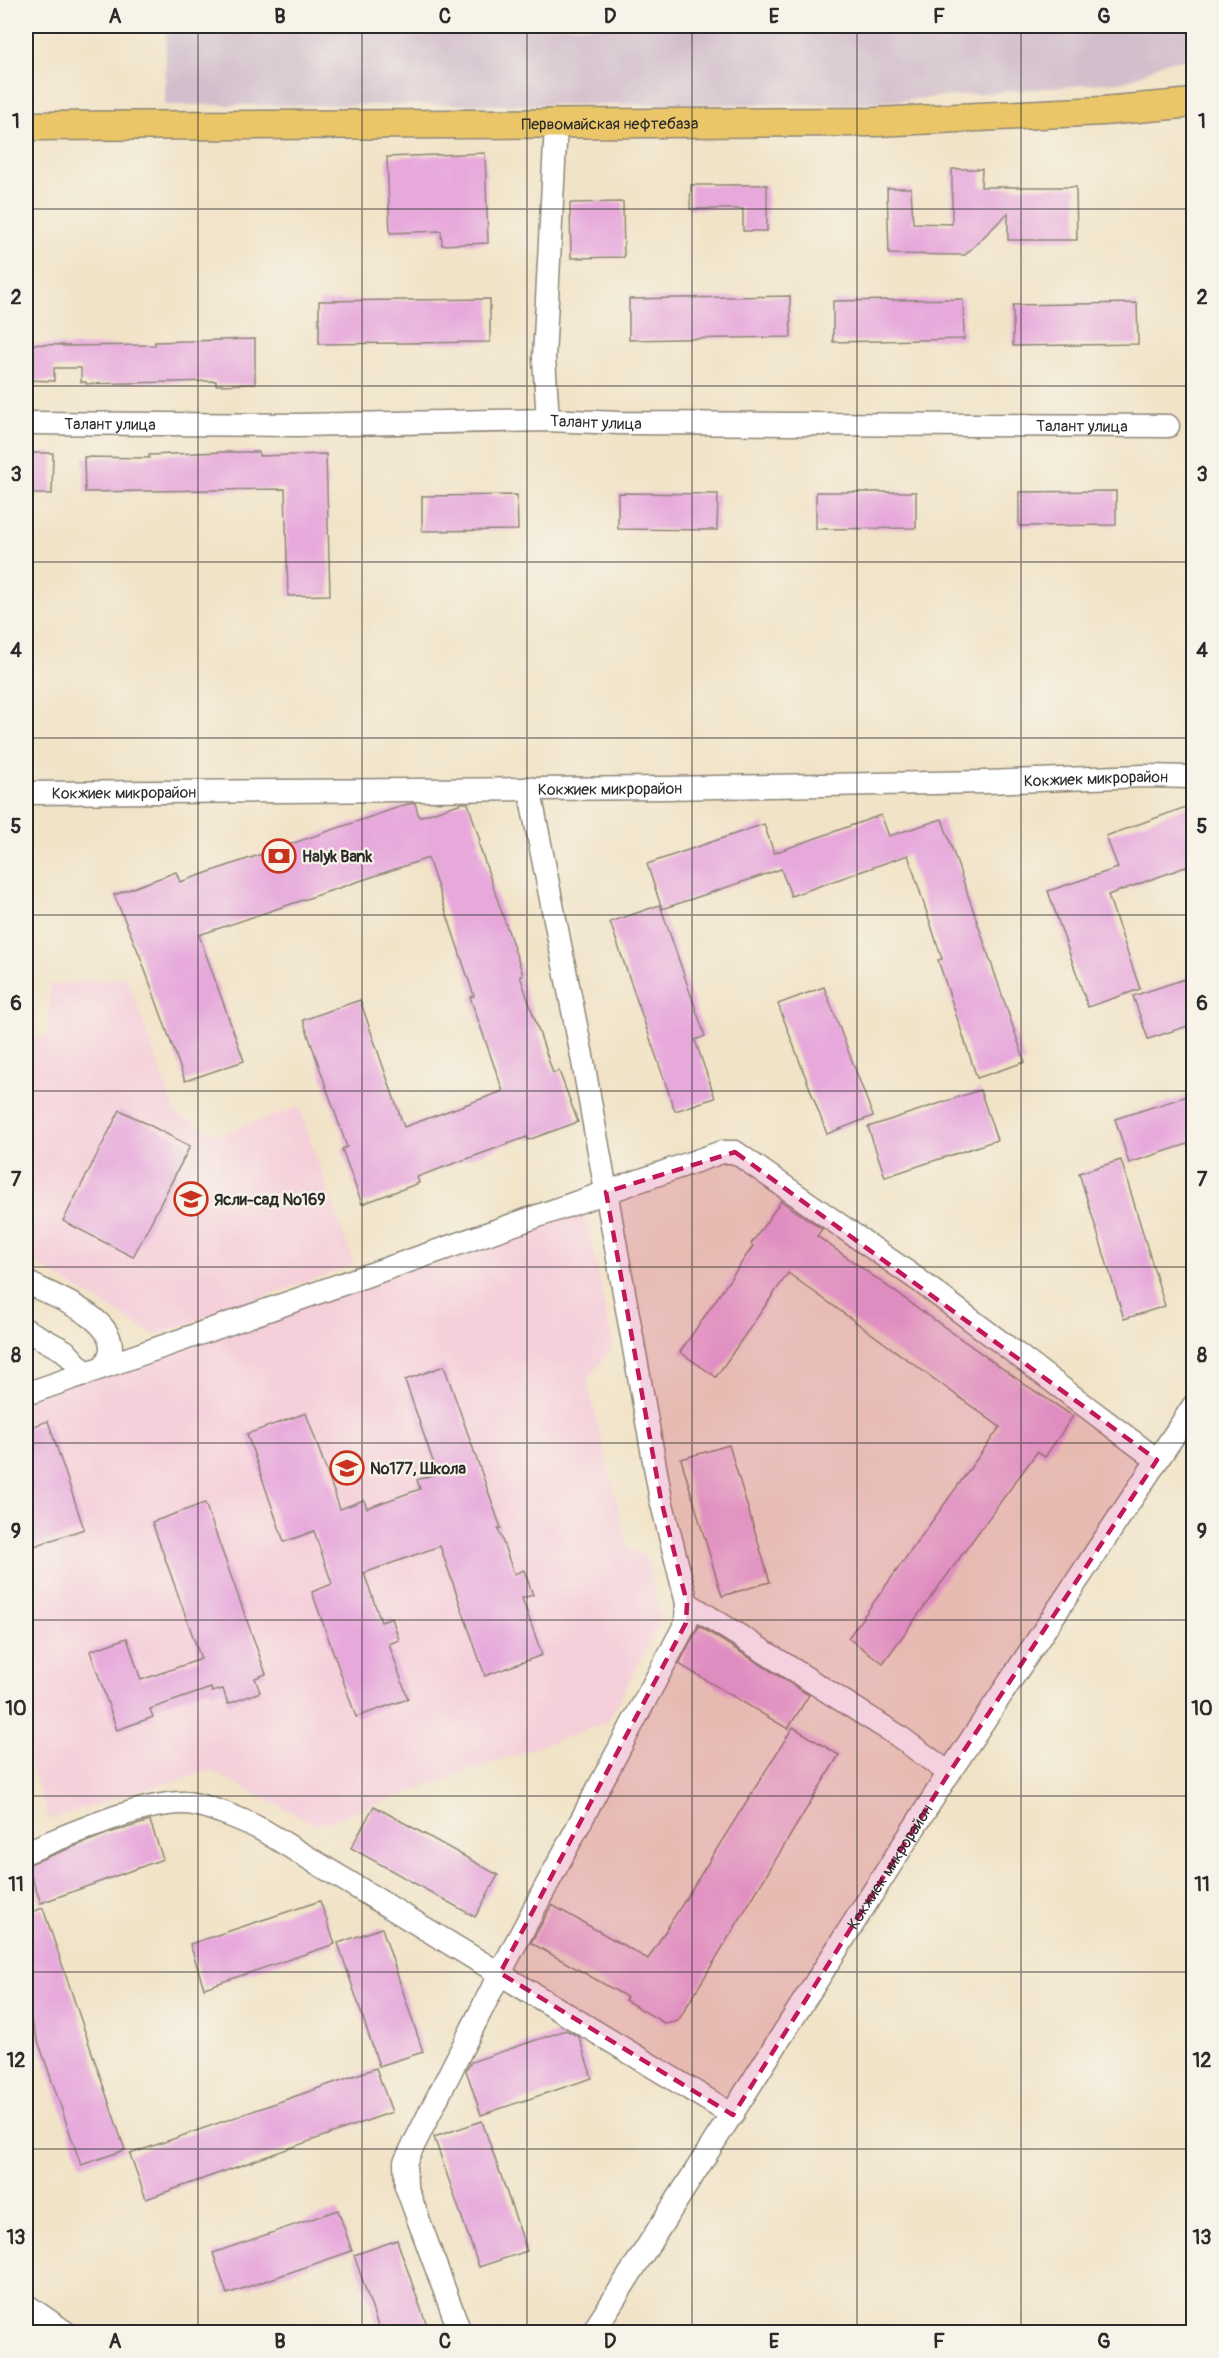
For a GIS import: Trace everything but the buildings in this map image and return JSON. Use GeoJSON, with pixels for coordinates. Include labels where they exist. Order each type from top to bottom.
{"type":"FeatureCollection","features":[{"type":"Feature","properties":{"kind":"main road","name":"Первомайская нефтебаза"},"geometry":{"type":"LineString","coordinates":[[26,126],[876,122],[1103,111],[1194,103]]}},
{"type":"Feature","properties":{"kind":"street"},"geometry":{"type":"LineString","coordinates":[[548,420],[544,358],[555,124]]}},
{"type":"Feature","properties":{"kind":"street","name":"Талант улица"},"geometry":{"type":"LineString","coordinates":[[26,423],[299,426],[548,420],[619,423],[1168,426]]}},
{"type":"Feature","properties":{"kind":"street","name":"Кокжиек микрорайон"},"geometry":{"type":"LineString","coordinates":[[26,793],[986,782],[1144,776],[1194,777]]}},
{"type":"Feature","properties":{"kind":"street"},"geometry":{"type":"LineString","coordinates":[[460,2332],[406,2186],[405,2162],[500,1973],[686,1623],[687,1603],[661,1500],[576,1027],[529,788]]}},
{"type":"Feature","properties":{"kind":"street"},"geometry":{"type":"LineString","coordinates":[[26,1394],[722,1152],[735,1152],[916,1279],[1157,1460]]}},
{"type":"Feature","properties":{"kind":"street"},"geometry":{"type":"LineString","coordinates":[[26,1282],[91,1315],[107,1331],[111,1350],[95,1370]]}},
{"type":"Feature","properties":{"kind":"street"},"geometry":{"type":"LineString","coordinates":[[26,1330],[95,1370]]}},
{"type":"Feature","properties":{"kind":"street","name":"Кокжиек микрорайон"},"geometry":{"type":"LineString","coordinates":[[592,2332],[733,2115],[949,1773],[1194,1405]]}},
{"type":"Feature","properties":{"kind":"street"},"geometry":{"type":"LineString","coordinates":[[687,1603],[897,1735],[949,1773]]}},
{"type":"Feature","properties":{"kind":"street"},"geometry":{"type":"LineString","coordinates":[[26,1852],[139,1810],[164,1805],[188,1803],[240,1819],[264,1830],[733,2115]]}},
{"type":"Feature","properties":{"kind":"street"},"geometry":{"type":"LineString","coordinates":[[26,2305],[65,2332]]}},
{"type":"Feature","properties":{"kind":"highlighted area"},"geometry":{"type":"Polygon","coordinates":[[[735,1152],[1157,1460],[949,1773],[733,2115],[500,1973],[686,1623],[687,1603],[661,1500],[606,1192],[735,1152]]]}},
{"type":"Feature","properties":{"kind":"shaded area"},"geometry":{"type":"Polygon","coordinates":[[[166,26],[1193,26],[1194,60],[1167,61],[1128,81],[857,104],[165,105],[166,26]]]}},
{"type":"Feature","properties":{"kind":"shaded area","name":"Ясли-сад №169"},"geometry":{"type":"Polygon","coordinates":[[[127,977],[176,1114],[219,1135],[299,1107],[354,1265],[155,1335],[26,1258],[26,1037],[49,1037],[50,985],[127,977]]]}},
{"type":"Feature","properties":{"kind":"shaded area","name":"№177, Школа"},"geometry":{"type":"Polygon","coordinates":[[[576,1212],[583,1216],[588,1225],[613,1346],[587,1380],[628,1548],[646,1556],[661,1620],[608,1722],[317,1825],[209,1770],[49,1819],[26,1754],[26,1399],[576,1212]]]}},
{"type":"Feature","properties":{"kind":"place","name":"Halyk Bank"},"geometry":{"type":"Point","coordinates":[279,856]}},
{"type":"Feature","properties":{"kind":"place","name":"Ясли-сад №169"},"geometry":{"type":"Point","coordinates":[191,1199]}},
{"type":"Feature","properties":{"kind":"place","name":"№177, Школа"},"geometry":{"type":"Point","coordinates":[347,1468]}}]}
